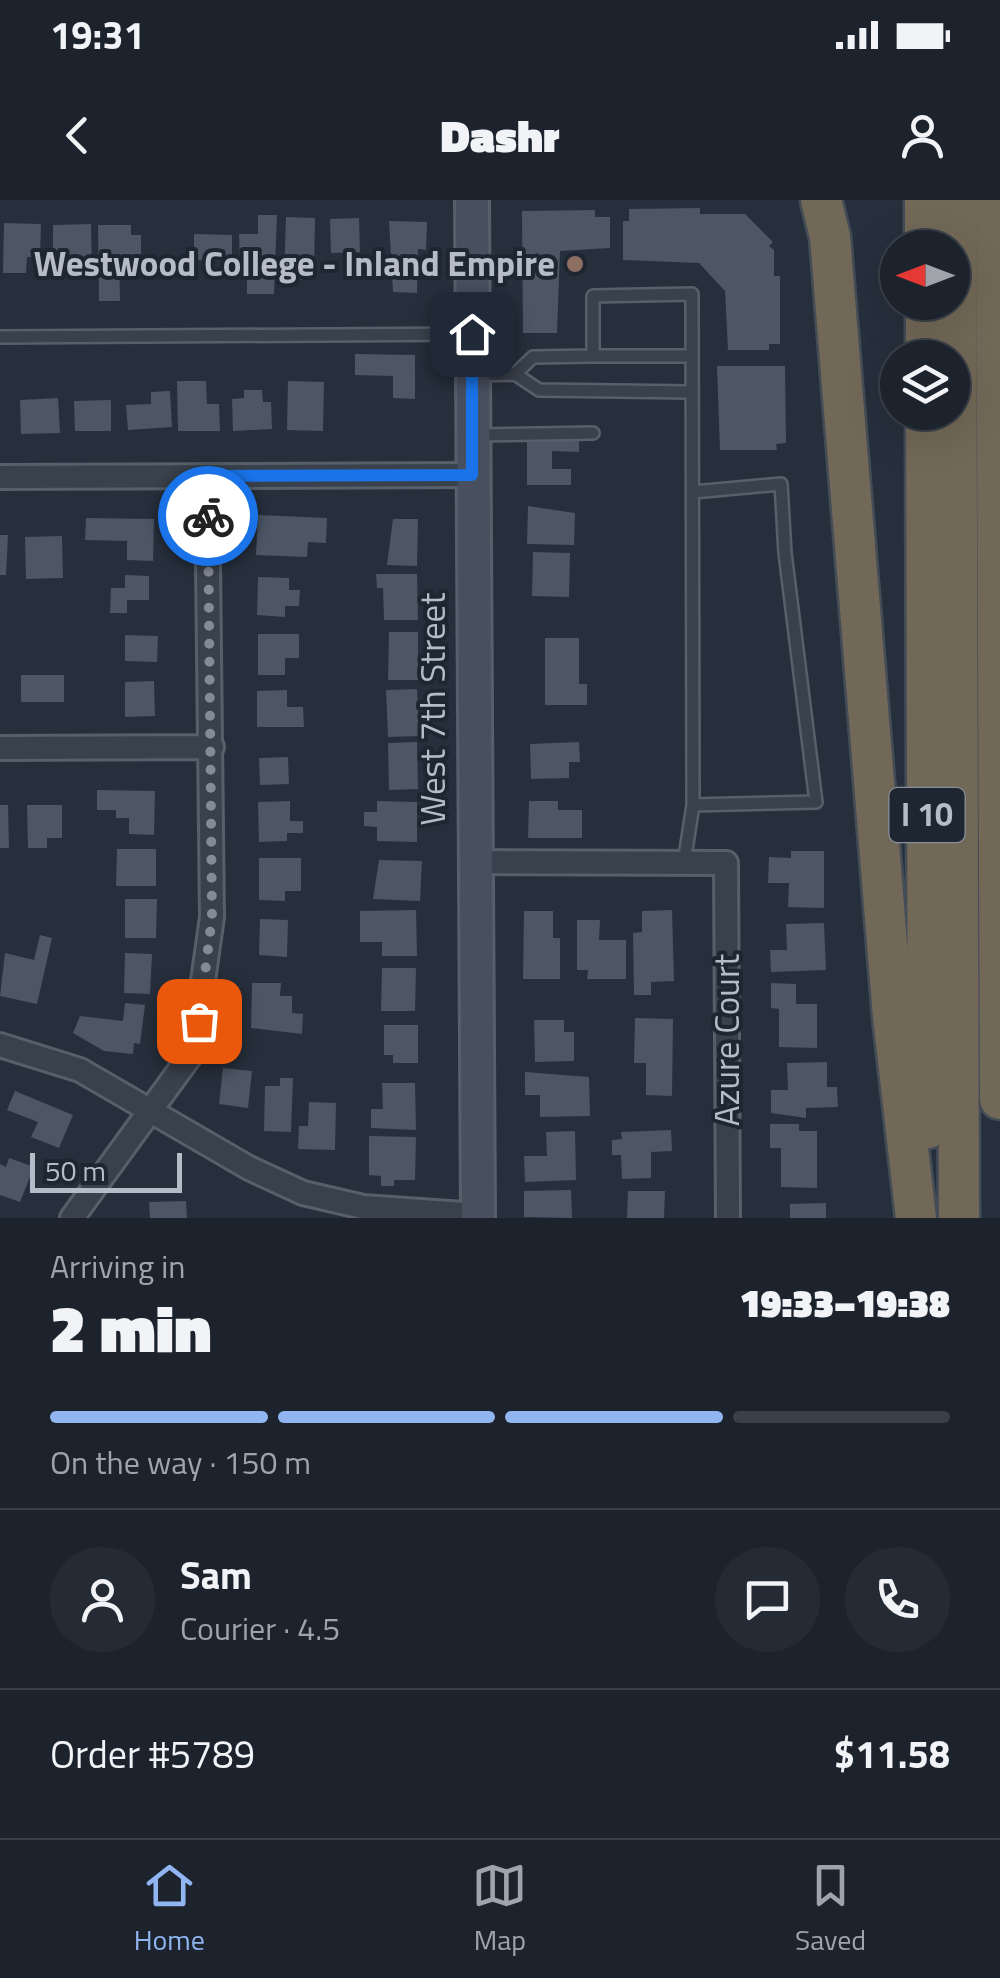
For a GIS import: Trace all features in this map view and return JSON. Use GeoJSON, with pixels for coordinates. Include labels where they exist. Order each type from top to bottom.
{"type":"FeatureCollection","features":[{"type":"Feature","properties":{"kind":"highway"},"geometry":{"type":"LineString","coordinates":[[821,200],[830,237],[893,1017],[916,1218]]}},
{"type":"Feature","properties":{"kind":"highway"},"geometry":{"type":"LineString","coordinates":[[925,200],[926,230]]}},
{"type":"Feature","properties":{"kind":"highway"},"geometry":{"type":"LineString","coordinates":[[956,200],[959,1218]]}},
{"type":"Feature","properties":{"kind":"highway"},"geometry":{"type":"LineString","coordinates":[[996,200],[1000,1099]]}},
{"type":"Feature","properties":{"kind":"highway","name":"I 10"},"geometry":{"type":"LineString","coordinates":[[926,430],[929,1218]]}},
{"type":"Feature","properties":{"kind":"street","name":"West 7th Street"},"geometry":{"type":"LineString","coordinates":[[472,200],[478,1217]]}},
{"type":"Feature","properties":{"kind":"street"},"geometry":{"type":"LineString","coordinates":[[0,477],[472,475]]}},
{"type":"Feature","properties":{"kind":"street"},"geometry":{"type":"LineString","coordinates":[[72,1218],[155,1110],[193,1052],[205,990],[212,917],[208,476]]}},
{"type":"Feature","properties":{"kind":"street"},"geometry":{"type":"LineString","coordinates":[[0,748],[212,747]]}},
{"type":"Feature","properties":{"kind":"street"},"geometry":{"type":"LineString","coordinates":[[473,862],[684,863]]}},
{"type":"Feature","properties":{"kind":"street","name":"Azure Court"},"geometry":{"type":"LineString","coordinates":[[684,863],[726,863],[728,1218]]}},
{"type":"Feature","properties":{"kind":"street"},"geometry":{"type":"LineString","coordinates":[[0,1045],[80,1070],[155,1110],[249,1168],[302,1193],[363,1207],[478,1217]]}},
{"type":"Feature","properties":{"kind":"lane"},"geometry":{"type":"LineString","coordinates":[[593,356],[593,296],[692,294],[693,805],[684,863]]}},
{"type":"Feature","properties":{"kind":"lane"},"geometry":{"type":"LineString","coordinates":[[0,337],[472,334]]}},
{"type":"Feature","properties":{"kind":"lane"},"geometry":{"type":"LineString","coordinates":[[515,374],[533,356],[692,356]]}},
{"type":"Feature","properties":{"kind":"lane"},"geometry":{"type":"LineString","coordinates":[[472,376],[515,374],[539,390],[692,392]]}},
{"type":"Feature","properties":{"kind":"lane"},"geometry":{"type":"LineString","coordinates":[[472,435],[593,434]]}},
{"type":"Feature","properties":{"kind":"lane"},"geometry":{"type":"LineString","coordinates":[[693,492],[781,484],[784,553],[816,802],[693,805]]}},
{"type":"Feature","properties":{"kind":"building"},"geometry":{"type":"Polygon","coordinates":[[[700,208],[700,214],[745,214],[773,242],[769,246],[774,250],[774,276],[780,276],[780,344],[769,344],[769,350],[728,350],[725,291],[699,263],[623,260],[623,221],[629,221],[629,209],[700,208]]]}},
{"type":"Feature","properties":{"kind":"building"},"geometry":{"type":"Polygon","coordinates":[[[595,210],[595,217],[610,217],[610,248],[560,251],[557,333],[523,333],[522,211],[595,210]]]}},
{"type":"Feature","properties":{"kind":"building"},"geometry":{"type":"Polygon","coordinates":[[[258,215],[277,215],[274,294],[247,294],[247,263],[240,263],[239,234],[258,234],[258,215]]]}},
{"type":"Feature","properties":{"kind":"building"},"geometry":{"type":"Polygon","coordinates":[[[286,217],[315,218],[314,271],[303,271],[302,280],[284,279],[286,217]]]}},
{"type":"Feature","properties":{"kind":"building"},"geometry":{"type":"Polygon","coordinates":[[[359,218],[360,252],[331,253],[330,219],[359,218]]]}},
{"type":"Feature","properties":{"kind":"building"},"geometry":{"type":"Polygon","coordinates":[[[389,221],[427,222],[426,250],[418,249],[417,293],[393,292],[389,221]]]}},
{"type":"Feature","properties":{"kind":"building"},"geometry":{"type":"Polygon","coordinates":[[[4,223],[41,224],[40,257],[27,257],[26,273],[3,273],[4,223]]]}},
{"type":"Feature","properties":{"kind":"building"},"geometry":{"type":"Polygon","coordinates":[[[91,224],[92,271],[53,272],[53,225],[91,224]]]}},
{"type":"Feature","properties":{"kind":"building"},"geometry":{"type":"Polygon","coordinates":[[[98,225],[131,225],[131,235],[141,235],[141,256],[119,256],[120,301],[99,301],[98,225]]]}},
{"type":"Feature","properties":{"kind":"building"},"geometry":{"type":"Polygon","coordinates":[[[194,234],[232,235],[232,261],[194,260],[194,234]]]}},
{"type":"Feature","properties":{"kind":"building"},"geometry":{"type":"Polygon","coordinates":[[[355,354],[415,355],[415,399],[393,398],[393,376],[355,375],[355,354]]]}},
{"type":"Feature","properties":{"kind":"building"},"geometry":{"type":"Polygon","coordinates":[[[717,366],[785,366],[786,443],[776,444],[777,450],[720,450],[717,366]]]}},
{"type":"Feature","properties":{"kind":"building"},"geometry":{"type":"Polygon","coordinates":[[[177,381],[206,381],[207,404],[219,404],[220,431],[178,431],[177,381]]]}},
{"type":"Feature","properties":{"kind":"building"},"geometry":{"type":"Polygon","coordinates":[[[288,381],[324,382],[323,431],[287,430],[288,381]]]}},
{"type":"Feature","properties":{"kind":"building"},"geometry":{"type":"Polygon","coordinates":[[[244,390],[262,390],[263,402],[271,402],[272,429],[233,431],[232,399],[244,398],[244,390]]]}},
{"type":"Feature","properties":{"kind":"building"},"geometry":{"type":"Polygon","coordinates":[[[170,391],[172,427],[128,430],[126,405],[151,404],[151,392],[170,391]]]}},
{"type":"Feature","properties":{"kind":"building"},"geometry":{"type":"Polygon","coordinates":[[[58,398],[60,433],[21,434],[20,400],[58,398]]]}},
{"type":"Feature","properties":{"kind":"building"},"geometry":{"type":"Polygon","coordinates":[[[111,400],[111,431],[75,431],[74,401],[111,400]]]}},
{"type":"Feature","properties":{"kind":"building"},"geometry":{"type":"Polygon","coordinates":[[[527,437],[579,437],[579,452],[552,451],[552,469],[571,469],[571,485],[527,485],[527,437]]]}},
{"type":"Feature","properties":{"kind":"building"},"geometry":{"type":"Polygon","coordinates":[[[528,506],[575,513],[574,545],[527,544],[528,506]]]}},
{"type":"Feature","properties":{"kind":"building"},"geometry":{"type":"Polygon","coordinates":[[[258,515],[327,518],[326,543],[308,542],[307,557],[256,555],[258,515]]]}},
{"type":"Feature","properties":{"kind":"building"},"geometry":{"type":"Polygon","coordinates":[[[86,518],[154,519],[153,561],[127,560],[127,541],[85,540],[86,518]]]}},
{"type":"Feature","properties":{"kind":"building"},"geometry":{"type":"Polygon","coordinates":[[[393,519],[418,519],[417,566],[387,565],[393,519]]]}},
{"type":"Feature","properties":{"kind":"building"},"geometry":{"type":"Polygon","coordinates":[[[0,535],[8,535],[6,575],[0,575],[0,535]]]}},
{"type":"Feature","properties":{"kind":"building"},"geometry":{"type":"Polygon","coordinates":[[[62,536],[63,578],[26,579],[25,537],[62,536]]]}},
{"type":"Feature","properties":{"kind":"building"},"geometry":{"type":"Polygon","coordinates":[[[533,552],[570,553],[569,597],[532,596],[533,552]]]}},
{"type":"Feature","properties":{"kind":"building"},"geometry":{"type":"Polygon","coordinates":[[[376,574],[417,574],[418,620],[384,620],[383,588],[377,588],[376,574]]]}},
{"type":"Feature","properties":{"kind":"building"},"geometry":{"type":"Polygon","coordinates":[[[125,575],[149,576],[149,600],[127,600],[127,613],[110,613],[111,588],[125,588],[125,575]]]}},
{"type":"Feature","properties":{"kind":"building"},"geometry":{"type":"Polygon","coordinates":[[[258,577],[289,578],[289,590],[300,590],[299,606],[285,606],[285,617],[257,615],[258,577]]]}},
{"type":"Feature","properties":{"kind":"building"},"geometry":{"type":"Polygon","coordinates":[[[389,632],[418,632],[418,680],[388,680],[389,632]]]}},
{"type":"Feature","properties":{"kind":"building"},"geometry":{"type":"Polygon","coordinates":[[[258,634],[299,634],[299,658],[285,658],[285,675],[258,675],[258,634]]]}},
{"type":"Feature","properties":{"kind":"building"},"geometry":{"type":"Polygon","coordinates":[[[125,635],[158,636],[157,662],[125,661],[125,635]]]}},
{"type":"Feature","properties":{"kind":"building"},"geometry":{"type":"Polygon","coordinates":[[[545,638],[579,638],[579,684],[587,684],[587,705],[545,705],[545,638]]]}},
{"type":"Feature","properties":{"kind":"building"},"geometry":{"type":"Polygon","coordinates":[[[21,675],[64,675],[64,702],[21,702],[21,675]]]}},
{"type":"Feature","properties":{"kind":"building"},"geometry":{"type":"Polygon","coordinates":[[[154,681],[155,716],[125,717],[125,682],[154,681]]]}},
{"type":"Feature","properties":{"kind":"building"},"geometry":{"type":"Polygon","coordinates":[[[417,689],[419,736],[388,737],[386,690],[417,689]]]}},
{"type":"Feature","properties":{"kind":"building"},"geometry":{"type":"Polygon","coordinates":[[[287,690],[287,707],[303,707],[304,727],[257,727],[257,691],[287,690]]]}},
{"type":"Feature","properties":{"kind":"building"},"geometry":{"type":"Polygon","coordinates":[[[417,742],[418,789],[389,790],[388,743],[417,742]]]}},
{"type":"Feature","properties":{"kind":"building"},"geometry":{"type":"Polygon","coordinates":[[[579,742],[580,762],[569,762],[569,778],[531,779],[530,744],[579,742]]]}},
{"type":"Feature","properties":{"kind":"building"},"geometry":{"type":"Polygon","coordinates":[[[288,757],[289,784],[260,785],[259,758],[288,757]]]}},
{"type":"Feature","properties":{"kind":"building"},"geometry":{"type":"Polygon","coordinates":[[[97,790],[155,791],[154,835],[129,834],[129,818],[116,818],[116,810],[97,810],[97,790]]]}},
{"type":"Feature","properties":{"kind":"building"},"geometry":{"type":"Polygon","coordinates":[[[290,801],[290,821],[303,821],[303,833],[287,833],[287,841],[259,842],[258,802],[290,801]]]}},
{"type":"Feature","properties":{"kind":"building"},"geometry":{"type":"Polygon","coordinates":[[[377,801],[417,802],[417,842],[377,841],[377,827],[364,826],[364,812],[377,812],[377,801]]]}},
{"type":"Feature","properties":{"kind":"building"},"geometry":{"type":"Polygon","coordinates":[[[529,801],[558,801],[558,810],[582,810],[582,838],[528,838],[529,801]]]}},
{"type":"Feature","properties":{"kind":"building"},"geometry":{"type":"Polygon","coordinates":[[[0,805],[8,805],[9,848],[0,848],[0,805]]]}},
{"type":"Feature","properties":{"kind":"building"},"geometry":{"type":"Polygon","coordinates":[[[27,805],[62,805],[62,838],[47,838],[47,848],[28,848],[27,805]]]}},
{"type":"Feature","properties":{"kind":"building"},"geometry":{"type":"Polygon","coordinates":[[[117,849],[156,849],[156,886],[116,886],[117,849]]]}},
{"type":"Feature","properties":{"kind":"building"},"geometry":{"type":"Polygon","coordinates":[[[791,851],[824,851],[824,908],[788,907],[789,883],[768,883],[769,857],[791,858],[791,851]]]}},
{"type":"Feature","properties":{"kind":"building"},"geometry":{"type":"Polygon","coordinates":[[[259,858],[301,858],[301,891],[285,891],[285,901],[259,900],[259,858]]]}},
{"type":"Feature","properties":{"kind":"building"},"geometry":{"type":"Polygon","coordinates":[[[379,860],[422,861],[420,901],[373,899],[379,860]]]}},
{"type":"Feature","properties":{"kind":"building"},"geometry":{"type":"Polygon","coordinates":[[[125,899],[157,899],[156,938],[125,938],[125,899]]]}},
{"type":"Feature","properties":{"kind":"building"},"geometry":{"type":"Polygon","coordinates":[[[416,910],[417,956],[382,956],[382,942],[360,942],[360,911],[416,910]]]}},
{"type":"Feature","properties":{"kind":"building"},"geometry":{"type":"Polygon","coordinates":[[[672,910],[674,981],[651,982],[651,995],[634,995],[633,933],[642,932],[642,911],[672,910]]]}},
{"type":"Feature","properties":{"kind":"building"},"geometry":{"type":"Polygon","coordinates":[[[524,911],[553,911],[553,938],[560,938],[560,979],[523,979],[524,911]]]}},
{"type":"Feature","properties":{"kind":"building"},"geometry":{"type":"Polygon","coordinates":[[[260,919],[288,920],[287,957],[259,955],[260,919]]]}},
{"type":"Feature","properties":{"kind":"building"},"geometry":{"type":"Polygon","coordinates":[[[577,920],[600,920],[599,940],[626,940],[626,979],[587,979],[588,970],[577,970],[577,920]]]}},
{"type":"Feature","properties":{"kind":"building"},"geometry":{"type":"Polygon","coordinates":[[[824,923],[826,970],[771,972],[770,950],[787,950],[786,924],[824,923]]]}},
{"type":"Feature","properties":{"kind":"building"},"geometry":{"type":"Polygon","coordinates":[[[40,935],[52,938],[37,1004],[0,996],[5,953],[34,960],[40,935]]]}},
{"type":"Feature","properties":{"kind":"building"},"geometry":{"type":"Polygon","coordinates":[[[125,953],[152,954],[150,994],[124,993],[125,953]]]}},
{"type":"Feature","properties":{"kind":"building"},"geometry":{"type":"Polygon","coordinates":[[[382,968],[416,968],[415,1011],[381,1011],[382,968]]]}},
{"type":"Feature","properties":{"kind":"building"},"geometry":{"type":"Polygon","coordinates":[[[252,983],[281,983],[280,996],[292,996],[292,1013],[303,1014],[302,1034],[251,1028],[252,983]]]}},
{"type":"Feature","properties":{"kind":"building"},"geometry":{"type":"Polygon","coordinates":[[[771,983],[796,984],[796,1004],[817,1004],[817,1048],[779,1047],[779,1009],[771,1008],[771,983]]]}},
{"type":"Feature","properties":{"kind":"building"},"geometry":{"type":"Polygon","coordinates":[[[125,1003],[145,1005],[140,1044],[134,1043],[133,1054],[104,1051],[73,1033],[80,1016],[123,1021],[125,1003]]]}},
{"type":"Feature","properties":{"kind":"building"},"geometry":{"type":"Polygon","coordinates":[[[635,1018],[673,1019],[672,1096],[646,1095],[646,1063],[634,1063],[635,1018]]]}},
{"type":"Feature","properties":{"kind":"building"},"geometry":{"type":"Polygon","coordinates":[[[534,1020],[564,1020],[564,1032],[574,1032],[574,1061],[535,1062],[534,1020]]]}},
{"type":"Feature","properties":{"kind":"building"},"geometry":{"type":"Polygon","coordinates":[[[384,1025],[418,1025],[418,1063],[393,1063],[393,1055],[384,1055],[384,1025]]]}},
{"type":"Feature","properties":{"kind":"building"},"geometry":{"type":"Polygon","coordinates":[[[827,1062],[827,1087],[837,1087],[838,1107],[806,1108],[806,1118],[771,1113],[771,1090],[788,1090],[787,1063],[827,1062]]]}},
{"type":"Feature","properties":{"kind":"building"},"geometry":{"type":"Polygon","coordinates":[[[223,1068],[252,1071],[248,1108],[219,1104],[223,1068]]]}},
{"type":"Feature","properties":{"kind":"building"},"geometry":{"type":"Polygon","coordinates":[[[525,1072],[589,1077],[590,1116],[540,1117],[540,1095],[525,1095],[525,1072]]]}},
{"type":"Feature","properties":{"kind":"building"},"geometry":{"type":"Polygon","coordinates":[[[280,1078],[293,1078],[291,1132],[264,1131],[265,1086],[280,1086],[280,1078]]]}},
{"type":"Feature","properties":{"kind":"building"},"geometry":{"type":"Polygon","coordinates":[[[382,1083],[415,1083],[416,1130],[371,1128],[371,1109],[383,1109],[382,1083]]]}},
{"type":"Feature","properties":{"kind":"building"},"geometry":{"type":"Polygon","coordinates":[[[15,1091],[73,1115],[59,1148],[31,1137],[38,1122],[7,1110],[15,1091]]]}},
{"type":"Feature","properties":{"kind":"building"},"geometry":{"type":"Polygon","coordinates":[[[309,1102],[336,1103],[335,1150],[298,1149],[299,1126],[308,1126],[309,1102]]]}},
{"type":"Feature","properties":{"kind":"building"},"geometry":{"type":"Polygon","coordinates":[[[770,1124],[799,1124],[799,1131],[817,1131],[817,1188],[781,1187],[781,1148],[770,1148],[770,1124]]]}},
{"type":"Feature","properties":{"kind":"building"},"geometry":{"type":"Polygon","coordinates":[[[671,1130],[672,1151],[651,1152],[651,1178],[622,1179],[621,1155],[612,1155],[612,1140],[622,1139],[621,1132],[671,1130]]]}},
{"type":"Feature","properties":{"kind":"building"},"geometry":{"type":"Polygon","coordinates":[[[575,1131],[576,1180],[525,1182],[524,1156],[547,1156],[546,1132],[575,1131]]]}},
{"type":"Feature","properties":{"kind":"building"},"geometry":{"type":"Polygon","coordinates":[[[369,1136],[416,1137],[415,1180],[394,1180],[394,1186],[381,1186],[381,1176],[369,1175],[369,1136]]]}},
{"type":"Feature","properties":{"kind":"building"},"geometry":{"type":"Polygon","coordinates":[[[9,1158],[34,1167],[20,1202],[0,1195],[0,1164],[6,1167],[9,1158]]]}},
{"type":"Feature","properties":{"kind":"building"},"geometry":{"type":"Polygon","coordinates":[[[571,1190],[572,1218],[524,1217],[524,1191],[571,1190]]]}},
{"type":"Feature","properties":{"kind":"building"},"geometry":{"type":"Polygon","coordinates":[[[628,1191],[665,1191],[664,1218],[627,1218],[628,1191]]]}},
{"type":"Feature","properties":{"kind":"building"},"geometry":{"type":"Polygon","coordinates":[[[186,1201],[187,1218],[150,1218],[149,1202],[186,1201]]]}},
{"type":"Feature","properties":{"kind":"building"},"geometry":{"type":"Polygon","coordinates":[[[826,1203],[826,1218],[790,1218],[790,1204],[826,1203]]]}},
{"type":"Feature","properties":{"kind":"way so far"},"geometry":{"type":"LineString","coordinates":[[199,1021],[212,917],[208,516]]}},
{"type":"Feature","properties":{"kind":"place","name":"Westwood College - Inland Empire"},"geometry":{"type":"Point","coordinates":[575,264]}},
{"type":"Feature","properties":{"kind":"route"},"geometry":{"type":"LineString","coordinates":[[208,516],[208,476],[472,475],[472,334]]}}]}
